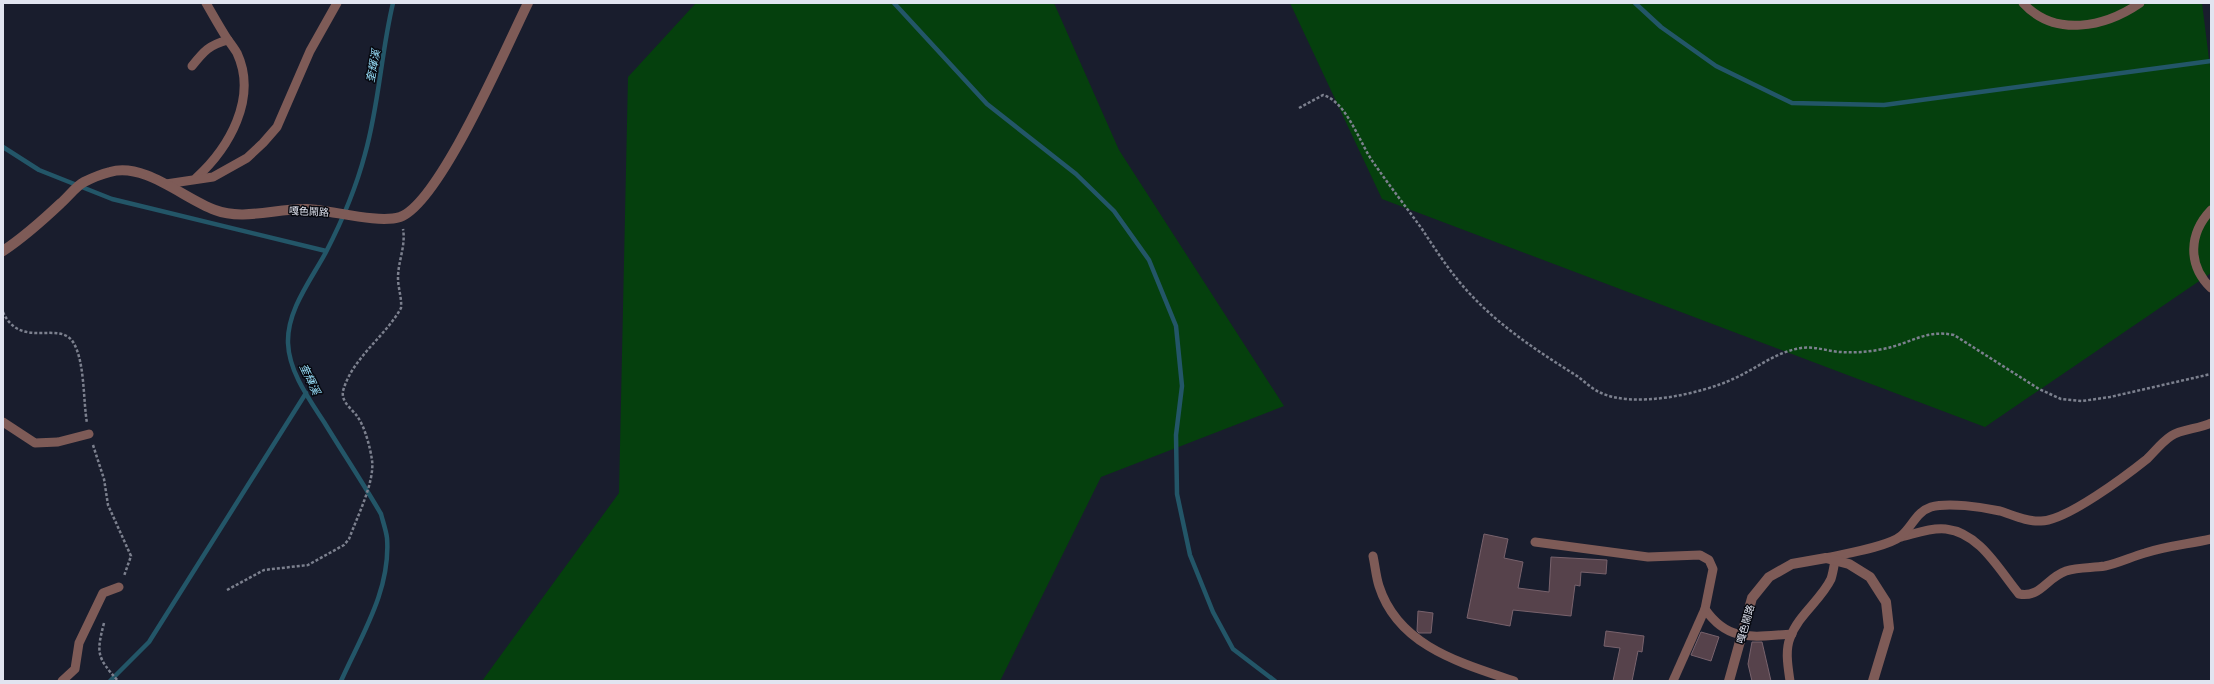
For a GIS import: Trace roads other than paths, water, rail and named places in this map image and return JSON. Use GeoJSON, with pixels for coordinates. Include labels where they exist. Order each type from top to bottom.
{"type":"FeatureCollection","features":[{"type":"Feature","properties":{"kind":"street","name":"嘎色鬧路"},"geometry":{"type":"LineString","coordinates":[[3,251],[16,242],[83,182],[112,171],[137,172],[166,184],[197,204],[224,213],[241,215],[275,210],[307,209],[380,218],[400,217],[416,206],[435,184],[453,155],[528,3]]}},
{"type":"Feature","properties":{"kind":"street","name":"嘎色鬧路"},"geometry":{"type":"LineString","coordinates":[[1729,681],[1752,598],[1769,577],[1792,564],[1830,559],[1849,564],[1870,576],[1886,602],[1889,628],[1873,681]]}},
{"type":"Feature","properties":{"kind":"lane"},"geometry":{"type":"LineString","coordinates":[[196,178],[208,167],[228,142],[239,116],[244,78],[236,52],[206,3]]}},
{"type":"Feature","properties":{"kind":"lane"},"geometry":{"type":"LineString","coordinates":[[166,184],[196,178],[213,177],[231,169],[246,158],[278,127],[310,51],[337,3]]}},
{"type":"Feature","properties":{"kind":"lane"},"geometry":{"type":"LineString","coordinates":[[2023,3],[2035,15],[2046,22],[2061,25],[2078,25],[2113,19],[2140,3]]}},
{"type":"Feature","properties":{"kind":"lane"},"geometry":{"type":"LineString","coordinates":[[192,66],[203,52],[213,44],[228,40]]}},
{"type":"Feature","properties":{"kind":"lane"},"geometry":{"type":"LineString","coordinates":[[2211,210],[2198,227],[2193,250],[2199,272],[2211,288]]}},
{"type":"Feature","properties":{"kind":"lane"},"geometry":{"type":"LineString","coordinates":[[3,422],[35,443],[58,442],[89,434]]}},
{"type":"Feature","properties":{"kind":"lane"},"geometry":{"type":"LineString","coordinates":[[1901,537],[1922,512],[1931,507],[1942,506],[1984,508],[2037,521],[2054,517],[2073,509],[2106,488],[2147,458],[2172,436],[2200,428],[2211,423]]}},
{"type":"Feature","properties":{"kind":"lane"},"geometry":{"type":"LineString","coordinates":[[1790,681],[1787,654],[1792,634],[1832,578],[1830,559],[1901,537],[1945,528],[1960,532],[1979,544],[2019,594],[2028,596],[2039,591],[2052,577],[2067,571],[2105,566],[2122,562],[2145,553],[2211,539]]}},
{"type":"Feature","properties":{"kind":"lane"},"geometry":{"type":"LineString","coordinates":[[1535,542],[1648,557],[1700,555],[1709,560],[1713,568],[1705,609],[1674,681]]}},
{"type":"Feature","properties":{"kind":"lane"},"geometry":{"type":"LineString","coordinates":[[1373,556],[1379,586],[1390,610],[1405,630],[1432,649],[1459,662],[1514,681]]}},
{"type":"Feature","properties":{"kind":"lane"},"geometry":{"type":"LineString","coordinates":[[62,681],[75,669],[79,643],[103,593],[119,587]]}},
{"type":"Feature","properties":{"kind":"lane"},"geometry":{"type":"LineString","coordinates":[[1705,609],[1712,619],[1741,636],[1792,634]]}},
{"type":"Feature","properties":{"kind":"waterway","name":"奎輝溪"},"geometry":{"type":"LineString","coordinates":[[341,681],[373,612],[379,594],[387,557],[387,538],[381,514],[306,395],[292,364],[288,343],[291,319],[307,284],[338,228],[353,192],[361,167],[374,117],[393,3]]}},
{"type":"Feature","properties":{"kind":"waterway"},"geometry":{"type":"LineString","coordinates":[[894,3],[987,104],[1076,174],[1114,211],[1149,260],[1176,326],[1182,386],[1176,435],[1177,494],[1190,555],[1213,612],[1233,649],[1275,681]]}},
{"type":"Feature","properties":{"kind":"waterway"},"geometry":{"type":"LineString","coordinates":[[1635,3],[1661,27],[1716,66],[1792,103],[1884,105],[2211,61]]}},
{"type":"Feature","properties":{"kind":"waterway"},"geometry":{"type":"LineString","coordinates":[[3,147],[39,170],[112,199],[326,251]]}},
{"type":"Feature","properties":{"kind":"waterway"},"geometry":{"type":"LineString","coordinates":[[110,681],[149,642],[306,393]]}}]}
